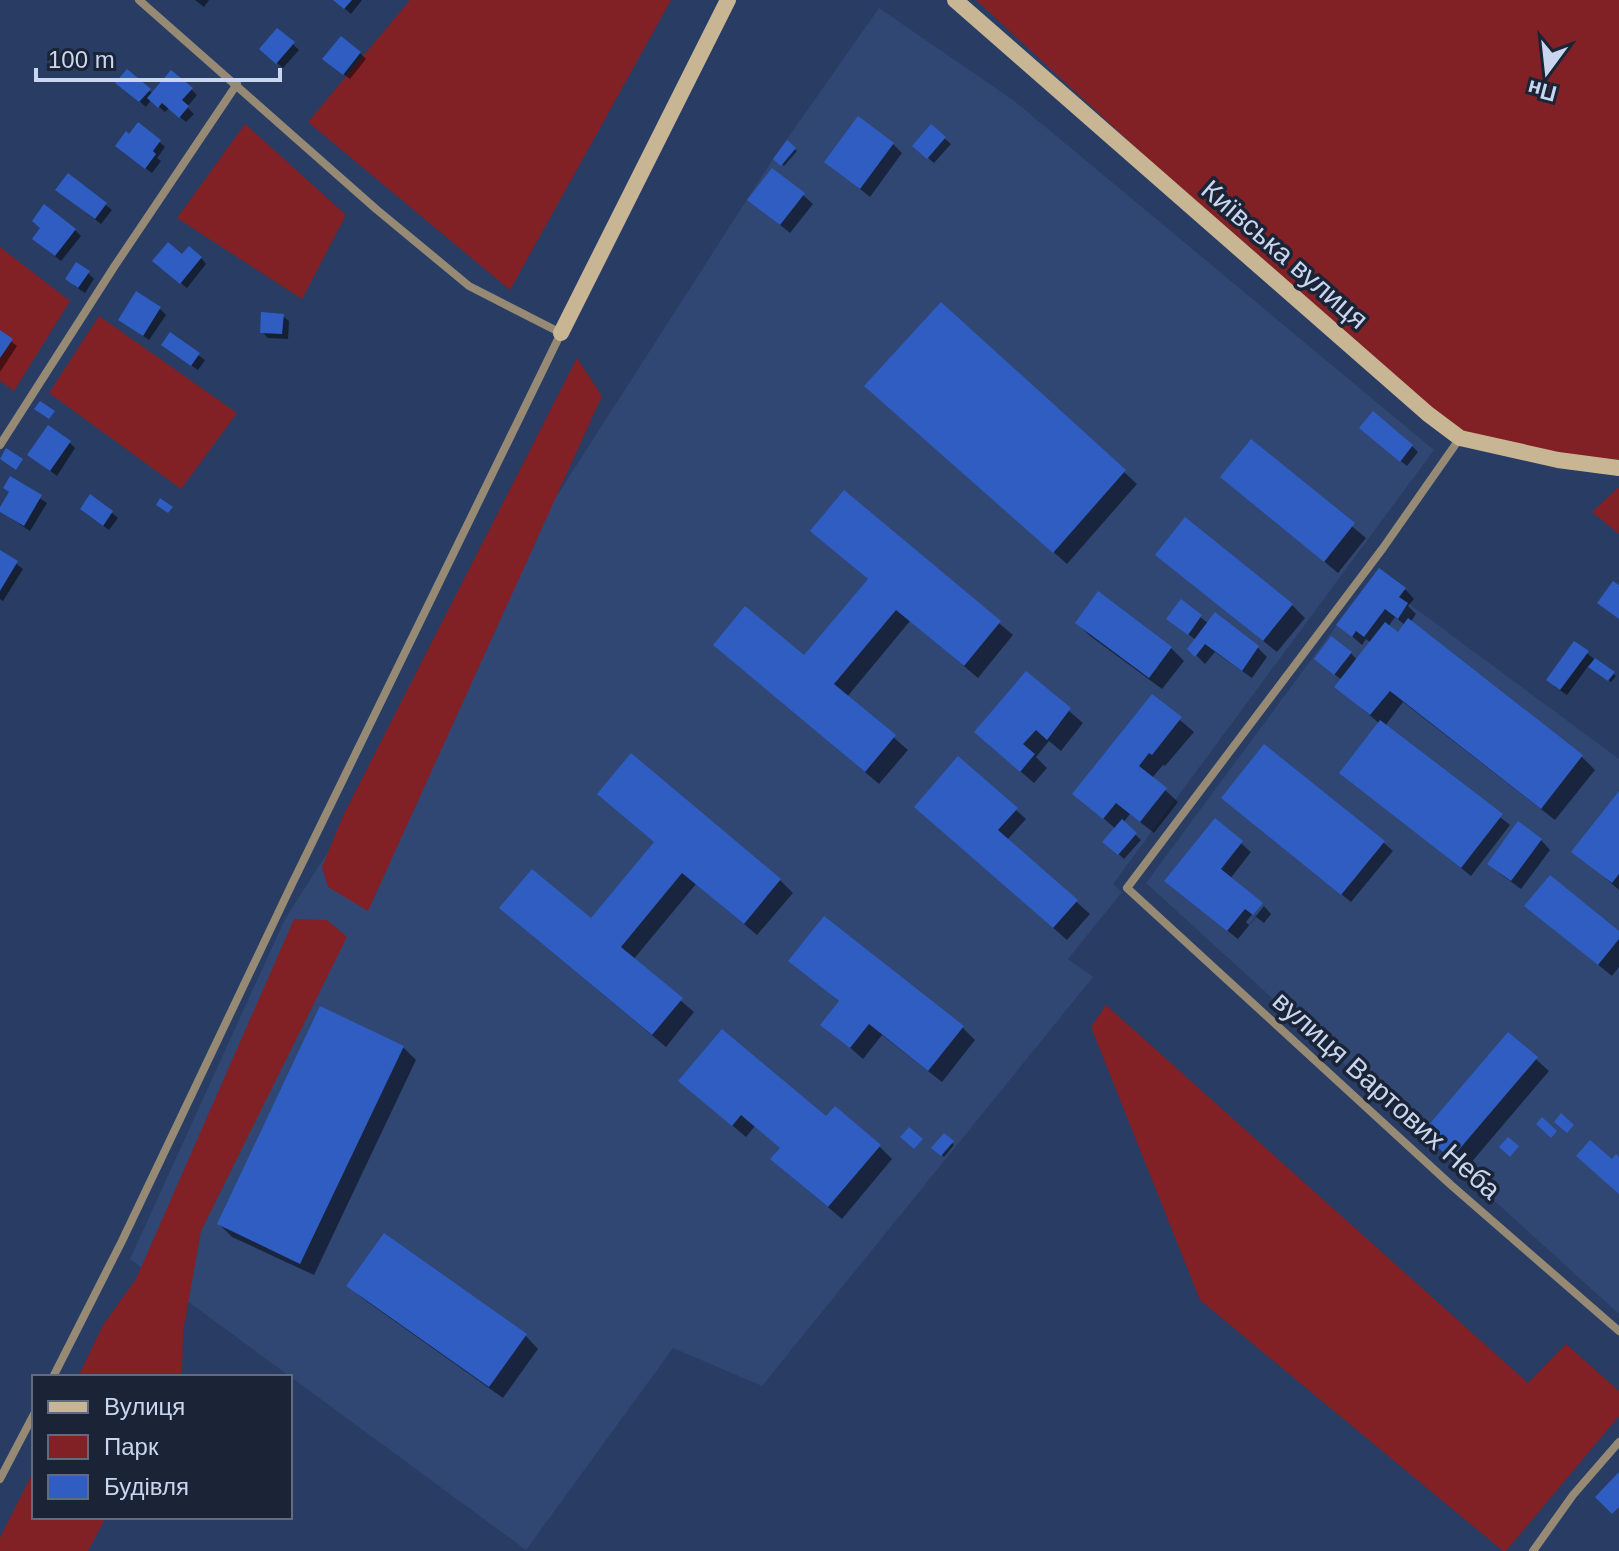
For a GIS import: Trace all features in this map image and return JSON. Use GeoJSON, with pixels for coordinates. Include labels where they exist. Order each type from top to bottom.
{"type":"FeatureCollection","features":[{"type":"Feature","properties":{"kind":"street"},"geometry":{"type":"LineString","coordinates":[[139,0],[376,209],[469,286],[561,333]]}},
{"type":"Feature","properties":{"kind":"street"},"geometry":{"type":"LineString","coordinates":[[54,1375],[122,1241],[561,333],[728,0]]}},
{"type":"Feature","properties":{"kind":"street","name":"Київська вулиця"},"geometry":{"type":"LineString","coordinates":[[955,0],[1428,414],[1460,438],[1558,460],[1619,468]]}},
{"type":"Feature","properties":{"kind":"street"},"geometry":{"type":"LineString","coordinates":[[0,445],[237,84]]}},
{"type":"Feature","properties":{"kind":"street","name":"вулиця Вартових Неба"},"geometry":{"type":"LineString","coordinates":[[1460,438],[1383,548],[1127,888],[1451,1185],[1619,1331]]}},
{"type":"Feature","properties":{"kind":"street"},"geometry":{"type":"LineString","coordinates":[[0,1479],[32,1418]]}},
{"type":"Feature","properties":{"kind":"street"},"geometry":{"type":"LineString","coordinates":[[1533,1551],[1573,1495],[1619,1442]]}},
{"type":"Feature","properties":{"kind":"shaded area"},"geometry":{"type":"Polygon","coordinates":[[[879,8],[1013,100],[1434,450],[1113,884],[1122,892],[1068,959],[1093,977],[762,1386],[673,1348],[526,1550],[292,1378],[292,1375],[288,1375],[130,1259],[285,919],[773,159],[879,8]]]}},
{"type":"Feature","properties":{"kind":"shaded area"},"geometry":{"type":"Polygon","coordinates":[[[1379,568],[1406,588],[1400,597],[1619,759],[1619,1314],[1401,1115],[1397,1101],[1383,1089],[1366,1084],[1146,883],[1379,568]]]}},
{"type":"Feature","properties":{"kind":"green space"},"geometry":{"type":"Polygon","coordinates":[[[410,0],[671,0],[510,290],[308,122],[410,0]]]}},
{"type":"Feature","properties":{"kind":"green space"},"geometry":{"type":"Polygon","coordinates":[[[976,0],[1619,0],[1619,468],[1460,438],[1406,397],[976,0]]]}},
{"type":"Feature","properties":{"kind":"green space"},"geometry":{"type":"Polygon","coordinates":[[[245,124],[346,215],[302,299],[177,218],[245,124]]]}},
{"type":"Feature","properties":{"kind":"green space"},"geometry":{"type":"Polygon","coordinates":[[[0,247],[70,301],[14,391],[0,381],[0,247]]]}},
{"type":"Feature","properties":{"kind":"green space"},"geometry":{"type":"Polygon","coordinates":[[[99,316],[237,413],[181,489],[49,393],[99,316]]]}},
{"type":"Feature","properties":{"kind":"green space"},"geometry":{"type":"Polygon","coordinates":[[[577,358],[602,396],[368,911],[328,887],[322,867],[343,816],[577,358]]]}},
{"type":"Feature","properties":{"kind":"green space"},"geometry":{"type":"Polygon","coordinates":[[[1619,487],[1619,534],[1592,512],[1619,487]]]}},
{"type":"Feature","properties":{"kind":"green space"},"geometry":{"type":"Polygon","coordinates":[[[294,919],[327,920],[347,937],[201,1231],[183,1332],[182,1373],[79,1375],[103,1325],[136,1279],[294,919]]]}},
{"type":"Feature","properties":{"kind":"green space"},"geometry":{"type":"Polygon","coordinates":[[[1106,1005],[1528,1383],[1566,1344],[1619,1391],[1619,1416],[1506,1551],[1200,1300],[1091,1027],[1106,1005]]]}},
{"type":"Feature","properties":{"kind":"green space"},"geometry":{"type":"Polygon","coordinates":[[[32,1474],[32,1519],[105,1519],[88,1551],[0,1551],[0,1538],[32,1474]]]}},
{"type":"Feature","properties":{"kind":"building"},"geometry":{"type":"Polygon","coordinates":[[[333,0],[352,0],[344,9],[333,0]]]}},
{"type":"Feature","properties":{"kind":"building"},"geometry":{"type":"Polygon","coordinates":[[[277,28],[295,42],[276,64],[259,49],[277,28]]]}},
{"type":"Feature","properties":{"kind":"building"},"geometry":{"type":"Polygon","coordinates":[[[341,36],[361,52],[343,75],[322,59],[341,36]]]}},
{"type":"Feature","properties":{"kind":"building"},"geometry":{"type":"Polygon","coordinates":[[[127,69],[151,89],[139,102],[115,83],[127,69]]]}},
{"type":"Feature","properties":{"kind":"building"},"geometry":{"type":"Polygon","coordinates":[[[171,70],[193,88],[182,100],[189,106],[179,118],[162,103],[158,108],[147,98],[171,70]]]}},
{"type":"Feature","properties":{"kind":"building"},"geometry":{"type":"Polygon","coordinates":[[[858,116],[894,143],[860,189],[824,162],[858,116]]]}},
{"type":"Feature","properties":{"kind":"building"},"geometry":{"type":"Polygon","coordinates":[[[138,122],[161,140],[145,169],[115,146],[126,131],[129,134],[138,122]]]}},
{"type":"Feature","properties":{"kind":"building"},"geometry":{"type":"Polygon","coordinates":[[[931,124],[946,137],[927,159],[912,146],[931,124]]]}},
{"type":"Feature","properties":{"kind":"building"},"geometry":{"type":"Polygon","coordinates":[[[787,140],[796,148],[781,166],[773,159],[787,140]]]}},
{"type":"Feature","properties":{"kind":"building"},"geometry":{"type":"Polygon","coordinates":[[[772,168],[805,193],[780,225],[747,200],[772,168]]]}},
{"type":"Feature","properties":{"kind":"building"},"geometry":{"type":"Polygon","coordinates":[[[68,173],[107,203],[95,219],[55,190],[68,173]]]}},
{"type":"Feature","properties":{"kind":"building"},"geometry":{"type":"Polygon","coordinates":[[[44,204],[76,229],[55,256],[32,239],[40,228],[32,221],[44,204]]]}},
{"type":"Feature","properties":{"kind":"building"},"geometry":{"type":"Polygon","coordinates":[[[168,242],[182,254],[189,246],[202,257],[180,284],[152,261],[168,242]]]}},
{"type":"Feature","properties":{"kind":"building"},"geometry":{"type":"Polygon","coordinates":[[[76,262],[90,271],[78,288],[65,279],[76,262]]]}},
{"type":"Feature","properties":{"kind":"building"},"geometry":{"type":"Polygon","coordinates":[[[136,291],[161,307],[143,336],[118,320],[136,291]]]}},
{"type":"Feature","properties":{"kind":"building"},"geometry":{"type":"Polygon","coordinates":[[[941,302],[1126,470],[1053,553],[864,386],[941,302]]]}},
{"type":"Feature","properties":{"kind":"building"},"geometry":{"type":"Polygon","coordinates":[[[261,312],[284,314],[282,334],[260,333],[261,312]]]}},
{"type":"Feature","properties":{"kind":"building"},"geometry":{"type":"Polygon","coordinates":[[[0,330],[13,339],[0,358],[0,330]]]}},
{"type":"Feature","properties":{"kind":"building"},"geometry":{"type":"Polygon","coordinates":[[[170,332],[200,353],[191,366],[161,345],[170,332]]]}},
{"type":"Feature","properties":{"kind":"building"},"geometry":{"type":"Polygon","coordinates":[[[40,401],[55,411],[49,419],[34,409],[40,401]]]}},
{"type":"Feature","properties":{"kind":"building"},"geometry":{"type":"Polygon","coordinates":[[[1373,411],[1413,445],[1400,462],[1359,428],[1373,411]]]}},
{"type":"Feature","properties":{"kind":"building"},"geometry":{"type":"Polygon","coordinates":[[[48,425],[71,441],[50,471],[27,455],[48,425]]]}},
{"type":"Feature","properties":{"kind":"building"},"geometry":{"type":"Polygon","coordinates":[[[1251,439],[1355,523],[1324,562],[1220,477],[1251,439]]]}},
{"type":"Feature","properties":{"kind":"building"},"geometry":{"type":"Polygon","coordinates":[[[6,448],[23,459],[16,470],[0,459],[6,448]]]}},
{"type":"Feature","properties":{"kind":"building"},"geometry":{"type":"Polygon","coordinates":[[[10,476],[42,495],[24,526],[0,512],[9,492],[3,488],[10,476]]]}},
{"type":"Feature","properties":{"kind":"building"},"geometry":{"type":"Polygon","coordinates":[[[844,490],[1001,621],[964,666],[896,610],[834,684],[896,735],[865,772],[713,645],[745,606],[804,655],[868,579],[810,531],[844,490]]]}},
{"type":"Feature","properties":{"kind":"building"},"geometry":{"type":"Polygon","coordinates":[[[90,494],[113,511],[103,526],[80,509],[90,494]]]}},
{"type":"Feature","properties":{"kind":"building"},"geometry":{"type":"Polygon","coordinates":[[[160,498],[173,507],[168,513],[156,505],[160,498]]]}},
{"type":"Feature","properties":{"kind":"building"},"geometry":{"type":"Polygon","coordinates":[[[1185,517],[1293,604],[1263,641],[1155,555],[1185,517]]]}},
{"type":"Feature","properties":{"kind":"building"},"geometry":{"type":"Polygon","coordinates":[[[0,550],[18,561],[0,591],[0,550]]]}},
{"type":"Feature","properties":{"kind":"building"},"geometry":{"type":"Polygon","coordinates":[[[1379,568],[1406,588],[1399,597],[1408,603],[1398,619],[1385,609],[1364,637],[1356,631],[1352,637],[1336,625],[1379,568]]]}},
{"type":"Feature","properties":{"kind":"building"},"geometry":{"type":"Polygon","coordinates":[[[1613,581],[1619,585],[1619,619],[1597,603],[1613,581]]]}},
{"type":"Feature","properties":{"kind":"building"},"geometry":{"type":"Polygon","coordinates":[[[1098,591],[1172,647],[1149,678],[1075,623],[1098,591]]]}},
{"type":"Feature","properties":{"kind":"building"},"geometry":{"type":"Polygon","coordinates":[[[1181,599],[1202,615],[1188,635],[1166,619],[1181,599]]]}},
{"type":"Feature","properties":{"kind":"building"},"geometry":{"type":"Polygon","coordinates":[[[1215,612],[1259,646],[1242,671],[1205,644],[1195,657],[1187,649],[1215,612]]]}},
{"type":"Feature","properties":{"kind":"building"},"geometry":{"type":"Polygon","coordinates":[[[1408,618],[1583,755],[1541,809],[1390,691],[1370,715],[1334,687],[1385,622],[1398,632],[1408,618]]]}},
{"type":"Feature","properties":{"kind":"building"},"geometry":{"type":"Polygon","coordinates":[[[1331,636],[1352,652],[1334,675],[1314,659],[1331,636]]]}},
{"type":"Feature","properties":{"kind":"building"},"geometry":{"type":"Polygon","coordinates":[[[1574,641],[1589,651],[1560,690],[1546,680],[1574,641]]]}},
{"type":"Feature","properties":{"kind":"building"},"geometry":{"type":"Polygon","coordinates":[[[1595,658],[1615,672],[1608,681],[1588,667],[1595,658]]]}},
{"type":"Feature","properties":{"kind":"building"},"geometry":{"type":"Polygon","coordinates":[[[1026,671],[1071,708],[1047,740],[1036,730],[1023,744],[1035,754],[1020,772],[974,732],[1026,671]]]}},
{"type":"Feature","properties":{"kind":"building"},"geometry":{"type":"Polygon","coordinates":[[[1152,694],[1182,717],[1152,755],[1149,753],[1139,766],[1167,788],[1140,822],[1116,803],[1103,819],[1072,794],[1152,694]]]}},
{"type":"Feature","properties":{"kind":"building"},"geometry":{"type":"Polygon","coordinates":[[[1380,720],[1503,814],[1461,868],[1339,773],[1380,720]]]}},
{"type":"Feature","properties":{"kind":"building"},"geometry":{"type":"Polygon","coordinates":[[[1264,744],[1385,841],[1341,895],[1221,798],[1264,744]]]}},
{"type":"Feature","properties":{"kind":"building"},"geometry":{"type":"Polygon","coordinates":[[[631,753],[781,879],[744,924],[682,873],[621,947],[683,998],[652,1035],[499,908],[532,869],[591,918],[654,842],[597,794],[631,753]]]}},
{"type":"Feature","properties":{"kind":"building"},"geometry":{"type":"Polygon","coordinates":[[[958,756],[1018,808],[998,830],[1078,900],[1053,928],[914,807],[958,756]]]}},
{"type":"Feature","properties":{"kind":"building"},"geometry":{"type":"Polygon","coordinates":[[[1619,791],[1619,874],[1612,883],[1571,852],[1619,791]]]}},
{"type":"Feature","properties":{"kind":"building"},"geometry":{"type":"Polygon","coordinates":[[[1215,818],[1243,841],[1221,869],[1263,903],[1253,915],[1245,909],[1227,931],[1164,881],[1215,818]]]}},
{"type":"Feature","properties":{"kind":"building"},"geometry":{"type":"Polygon","coordinates":[[[1122,819],[1137,833],[1118,855],[1102,842],[1122,819]]]}},
{"type":"Feature","properties":{"kind":"building"},"geometry":{"type":"Polygon","coordinates":[[[1518,821],[1542,839],[1511,881],[1487,864],[1518,821]]]}},
{"type":"Feature","properties":{"kind":"building"},"geometry":{"type":"Polygon","coordinates":[[[1550,875],[1619,931],[1619,939],[1598,965],[1524,906],[1550,875]]]}},
{"type":"Feature","properties":{"kind":"building"},"geometry":{"type":"Polygon","coordinates":[[[824,916],[964,1026],[928,1071],[869,1024],[850,1048],[820,1025],[839,1001],[788,961],[824,916]]]}},
{"type":"Feature","properties":{"kind":"building"},"geometry":{"type":"Polygon","coordinates":[[[320,1006],[404,1046],[300,1264],[217,1224],[320,1006]]]}},
{"type":"Feature","properties":{"kind":"building"},"geometry":{"type":"Polygon","coordinates":[[[722,1029],[826,1116],[835,1106],[881,1145],[828,1207],[770,1159],[780,1148],[741,1115],[732,1126],[678,1081],[722,1029]]]}},
{"type":"Feature","properties":{"kind":"building"},"geometry":{"type":"Polygon","coordinates":[[[1508,1032],[1538,1057],[1451,1159],[1421,1134],[1508,1032]]]}},
{"type":"Feature","properties":{"kind":"building"},"geometry":{"type":"Polygon","coordinates":[[[1561,1113],[1574,1125],[1567,1133],[1554,1122],[1561,1113]]]}},
{"type":"Feature","properties":{"kind":"building"},"geometry":{"type":"Polygon","coordinates":[[[1542,1117],[1557,1131],[1551,1138],[1536,1124],[1542,1117]]]}},
{"type":"Feature","properties":{"kind":"building"},"geometry":{"type":"Polygon","coordinates":[[[909,1127],[923,1139],[914,1149],[900,1137],[909,1127]]]}},
{"type":"Feature","properties":{"kind":"building"},"geometry":{"type":"Polygon","coordinates":[[[944,1133],[954,1141],[941,1156],[931,1148],[944,1133]]]}},
{"type":"Feature","properties":{"kind":"building"},"geometry":{"type":"Polygon","coordinates":[[[1508,1137],[1519,1146],[1510,1157],[1499,1147],[1508,1137]]]}},
{"type":"Feature","properties":{"kind":"building"},"geometry":{"type":"Polygon","coordinates":[[[1590,1140],[1612,1159],[1616,1154],[1619,1157],[1619,1194],[1576,1156],[1590,1140]]]}},
{"type":"Feature","properties":{"kind":"building"},"geometry":{"type":"Polygon","coordinates":[[[384,1233],[527,1334],[489,1387],[346,1286],[384,1233]]]}},
{"type":"Feature","properties":{"kind":"building"},"geometry":{"type":"Polygon","coordinates":[[[1619,1472],[1619,1507],[1612,1514],[1595,1497],[1619,1472]]]}}]}
